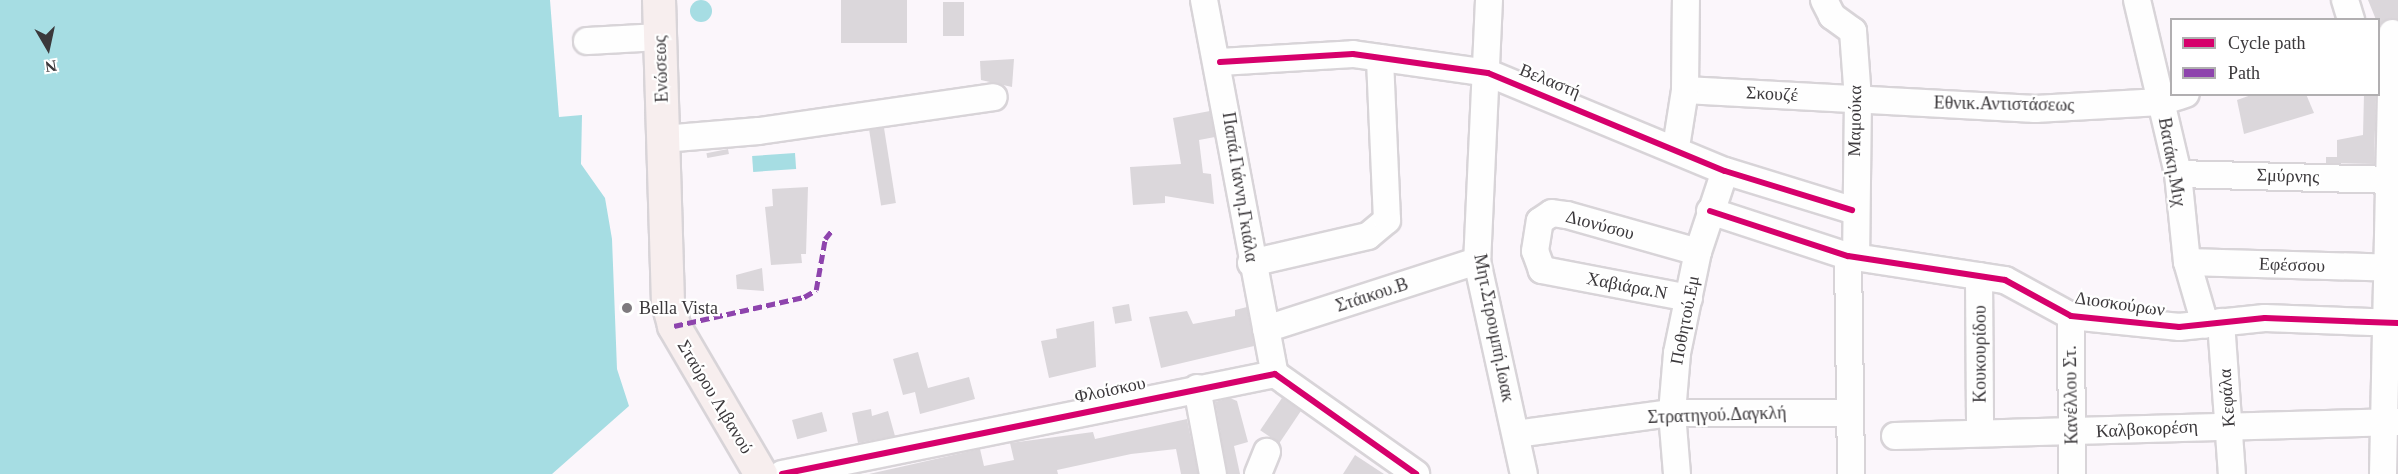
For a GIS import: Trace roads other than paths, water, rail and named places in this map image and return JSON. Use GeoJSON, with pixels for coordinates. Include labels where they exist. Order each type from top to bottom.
{"type":"FeatureCollection","features":[{"type":"Feature","properties":{"kind":"main road","name":"Ενώσεως"},"geometry":{"type":"LineString","coordinates":[[659,0],[663,139]]}},
{"type":"Feature","properties":{"kind":"main road","name":"Σταύρου Λιβανού"},"geometry":{"type":"LineString","coordinates":[[663,139],[674,326],[761,474]]}},
{"type":"Feature","properties":{"kind":"street","name":"Παπά.Γιάννη.Γκιάλα"},"geometry":{"type":"LineString","coordinates":[[1204,0],[1220,62],[1251,263],[1275,374]]}},
{"type":"Feature","properties":{"kind":"street","name":"Μητ.Στρουμπή.Ιωακ"},"geometry":{"type":"LineString","coordinates":[[1489,0],[1488,73],[1477,261],[1524,474]]}},
{"type":"Feature","properties":{"kind":"street"},"geometry":{"type":"LineString","coordinates":[[1676,147],[1685,90],[1686,0]]}},
{"type":"Feature","properties":{"kind":"street","name":"Μαμούκα"},"geometry":{"type":"LineString","coordinates":[[1824,0],[1832,15],[1853,31],[1858,99],[1852,210],[1847,413],[1851,474]]}},
{"type":"Feature","properties":{"kind":"street","name":"Βατάκη.Μιχ"},"geometry":{"type":"LineString","coordinates":[[2137,0],[2178,174],[2187,262],[2213,323]]}},
{"type":"Feature","properties":{"kind":"street"},"geometry":{"type":"LineString","coordinates":[[2345,0],[2350,18]]}},
{"type":"Feature","properties":{"kind":"street"},"geometry":{"type":"LineString","coordinates":[[2383,474],[2390,422],[2393,180],[2390,33]]}},
{"type":"Feature","properties":{"kind":"street"},"geometry":{"type":"LineString","coordinates":[[587,41],[660,37]]}},
{"type":"Feature","properties":{"kind":"street","name":"Βελαστή"},"geometry":{"type":"LineString","coordinates":[[1220,62],[1353,54],[1488,73],[1676,147],[1725,171],[1852,210]]}},
{"type":"Feature","properties":{"kind":"street"},"geometry":{"type":"LineString","coordinates":[[1251,263],[1368,236],[1387,220],[1380,58]]}},
{"type":"Feature","properties":{"kind":"street","name":"Σκουζέ"},"geometry":{"type":"LineString","coordinates":[[1685,90],[1858,99]]}},
{"type":"Feature","properties":{"kind":"street","name":"Εθνικ.Αντιστάσεως"},"geometry":{"type":"LineString","coordinates":[[1858,99],[2035,109],[2161,102],[2180,96]]}},
{"type":"Feature","properties":{"kind":"street"},"geometry":{"type":"LineString","coordinates":[[663,139],[759,131],[994,97]]}},
{"type":"Feature","properties":{"kind":"street","name":"Ποθητού.Εμ"},"geometry":{"type":"LineString","coordinates":[[1677,474],[1672,413],[1689,298],[1698,252],[1725,171]]}},
{"type":"Feature","properties":{"kind":"street","name":"Σμύρνης"},"geometry":{"type":"LineString","coordinates":[[2178,174],[2393,180]]}},
{"type":"Feature","properties":{"kind":"street","name":"Διοσκούρων"},"geometry":{"type":"LineString","coordinates":[[1710,211],[1852,255],[1979,276],[2020,286],[2071,316],[2179,327],[2213,323],[2390,323]]}},
{"type":"Feature","properties":{"kind":"street","name":"Διονύσου"},"geometry":{"type":"LineString","coordinates":[[1564,273],[1542,270],[1536,257],[1540,221],[1552,213],[1698,252]]}},
{"type":"Feature","properties":{"kind":"street","name":"Στάικου.Β"},"geometry":{"type":"LineString","coordinates":[[1266,329],[1477,261]]}},
{"type":"Feature","properties":{"kind":"street","name":"Εφέσσου"},"geometry":{"type":"LineString","coordinates":[[2187,262],[2392,267]]}},
{"type":"Feature","properties":{"kind":"street","name":"Χαβιάρα.Ν"},"geometry":{"type":"LineString","coordinates":[[1564,273],[1689,298]]}},
{"type":"Feature","properties":{"kind":"street","name":"Κουκουρίδου"},"geometry":{"type":"LineString","coordinates":[[1979,276],[1980,433]]}},
{"type":"Feature","properties":{"kind":"street","name":"Κανέλλου Στ."},"geometry":{"type":"LineString","coordinates":[[2071,316],[2072,474]]}},
{"type":"Feature","properties":{"kind":"street","name":"Κεφάλα"},"geometry":{"type":"LineString","coordinates":[[2213,323],[2228,424],[2232,474]]}},
{"type":"Feature","properties":{"kind":"street"},"geometry":{"type":"LineString","coordinates":[[1275,374],[1416,474]]}},
{"type":"Feature","properties":{"kind":"street","name":"Φλοίσκου"},"geometry":{"type":"LineString","coordinates":[[782,474],[1275,374]]}},
{"type":"Feature","properties":{"kind":"street"},"geometry":{"type":"LineString","coordinates":[[1197,388],[1213,474]]}},
{"type":"Feature","properties":{"kind":"street","name":"Στρατηγού.Δαγκλή"},"geometry":{"type":"LineString","coordinates":[[1516,434],[1672,413],[1847,413]]}},
{"type":"Feature","properties":{"kind":"street","name":"Καλβοκορέση"},"geometry":{"type":"LineString","coordinates":[[1895,436],[2072,433],[2228,424],[2390,422]]}},
{"type":"Feature","properties":{"kind":"water"},"geometry":{"type":"Polygon","coordinates":[[[0,0],[550,0],[559,117],[582,115],[581,164],[605,198],[612,239],[617,369],[629,406],[552,474],[0,474],[0,0]]]}},
{"type":"Feature","properties":{"kind":"water"},"geometry":{"type":"Polygon","coordinates":[[[701,0],[709,3],[712,11],[709,19],[701,22],[693,19],[690,11],[693,3],[701,0]]]}},
{"type":"Feature","properties":{"kind":"water"},"geometry":{"type":"Polygon","coordinates":[[[795,153],[796,169],[753,172],[752,156],[795,153]]]}},
{"type":"Feature","properties":{"kind":"place","name":"Bella Vista"},"geometry":{"type":"Point","coordinates":[627,308]}}]}
